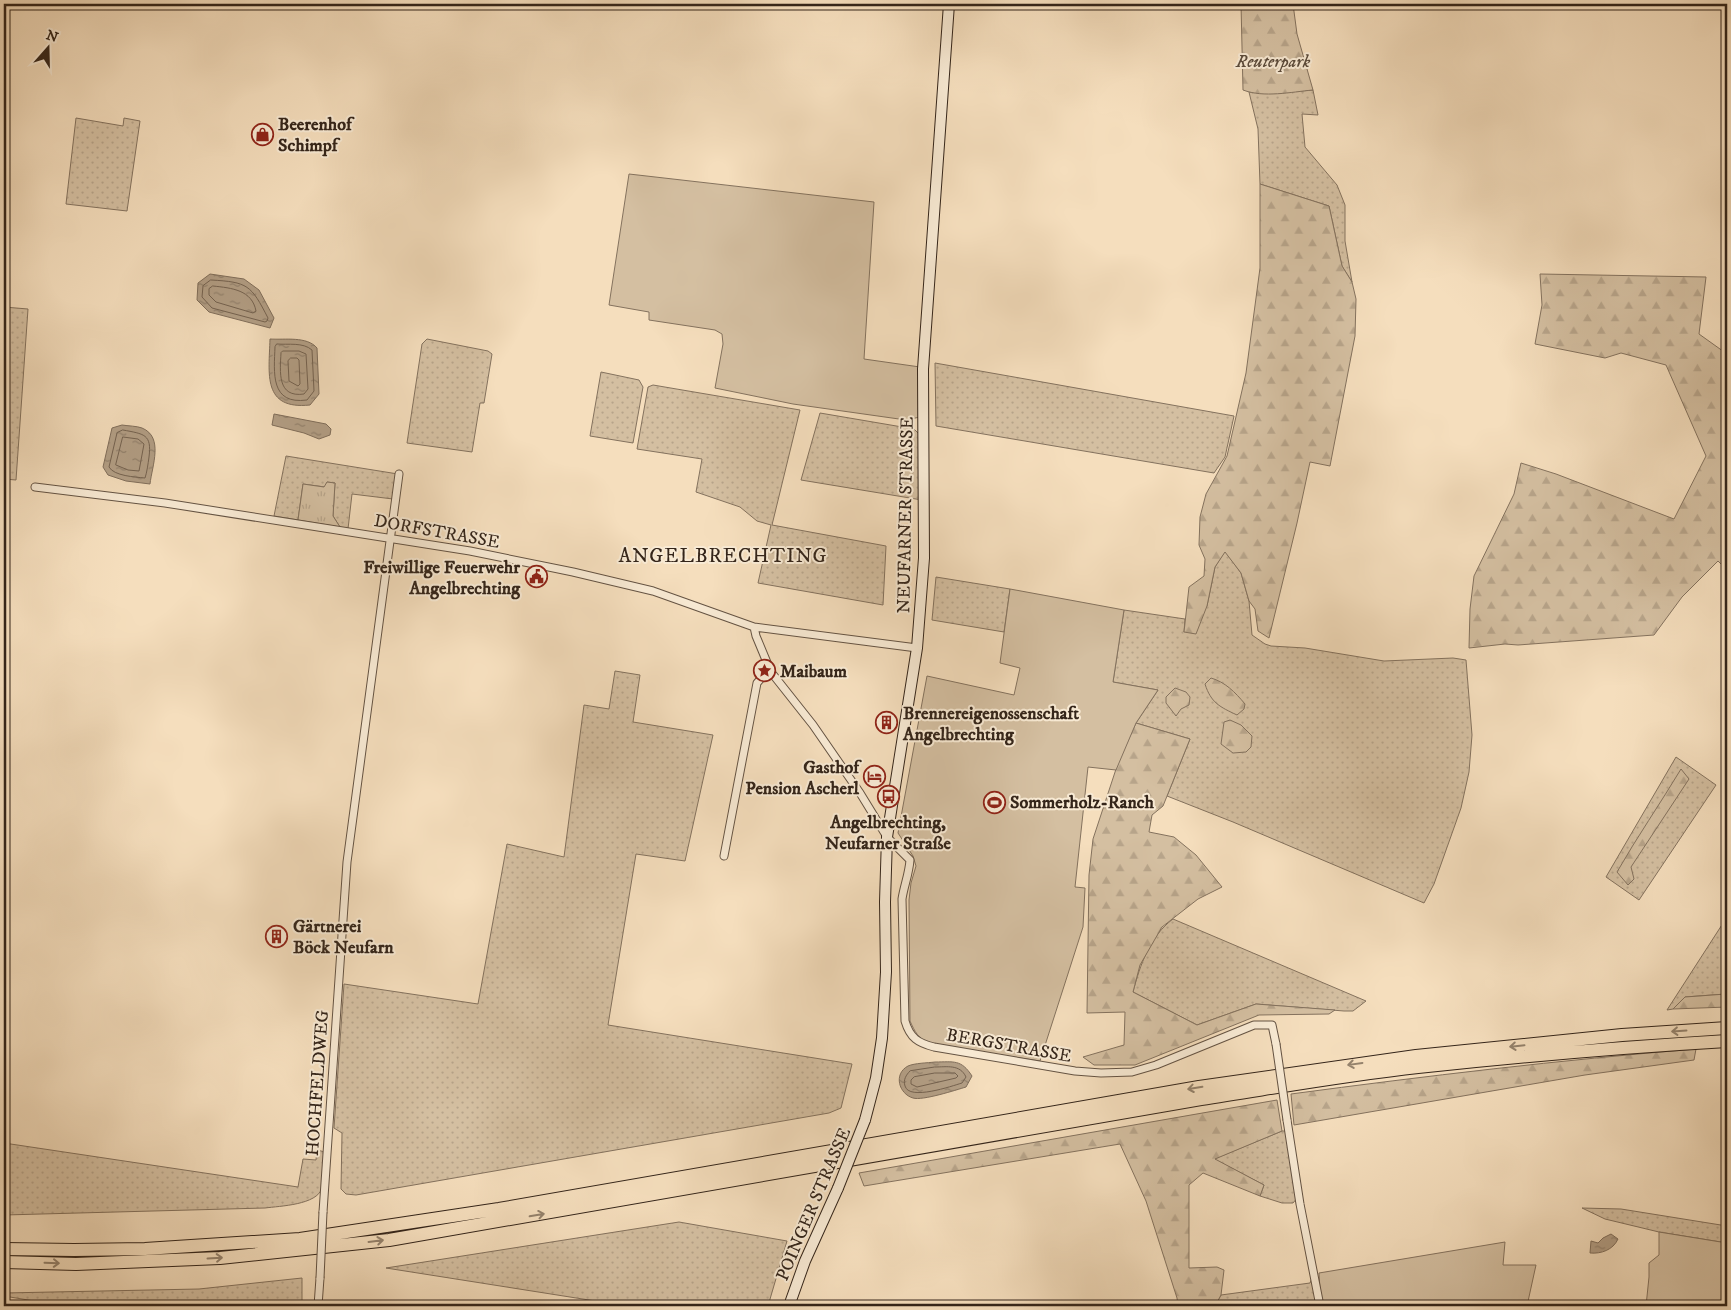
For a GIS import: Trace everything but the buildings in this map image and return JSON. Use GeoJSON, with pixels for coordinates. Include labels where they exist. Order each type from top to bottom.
{"type":"FeatureCollection","features":[{"type":"Feature","properties":{"kind":"highway"},"geometry":{"type":"LineString","coordinates":[[4,1249],[145,1249],[300,1239],[499,1209],[1199,1087],[1416,1056],[1622,1035],[1727,1028]]}},
{"type":"Feature","properties":{"kind":"highway"},"geometry":{"type":"LineString","coordinates":[[4,1262],[76,1264],[220,1258],[389,1240],[1308,1082],[1436,1066],[1624,1048],[1727,1041]]}},
{"type":"Feature","properties":{"kind":"street","name":"NEUFARNER STRASSE"},"geometry":{"type":"LineString","coordinates":[[866,1117],[876,1078],[885,1000],[887,837],[917,648],[924,558],[924,369],[949,4]]}},
{"type":"Feature","properties":{"kind":"street","name":"HOCHFELDWEG"},"geometry":{"type":"LineString","coordinates":[[318,1306],[346,862],[392,538],[399,474]]}},
{"type":"Feature","properties":{"kind":"street","name":"DORFSTRASSE"},"geometry":{"type":"LineString","coordinates":[[35,487],[165,502],[470,551],[653,591],[754,627],[917,648]]}},
{"type":"Feature","properties":{"kind":"street","name":"BERGSTRASSE"},"geometry":{"type":"LineString","coordinates":[[754,627],[771,672],[813,725],[860,793],[887,837],[910,860],[902,899],[906,1021],[908,1032],[917,1042],[934,1047],[1075,1071],[1101,1073],[1132,1072],[1156,1065],[1254,1026],[1272,1026],[1300,1204],[1320,1306]]}},
{"type":"Feature","properties":{"kind":"street"},"geometry":{"type":"LineString","coordinates":[[724,856],[758,683],[764,675],[771,672]]}},
{"type":"Feature","properties":{"kind":"street","name":"POINGER STRASSE"},"geometry":{"type":"LineString","coordinates":[[789,1306],[805,1261],[838,1188],[866,1117]]}},
{"type":"Feature","properties":{"kind":"green space","name":"Reuterpark"},"geometry":{"type":"Polygon","coordinates":[[[1241,4],[1293,4],[1297,34],[1313,90],[1260,94],[1243,90],[1241,4]]]}},
{"type":"Feature","properties":{"kind":"green space"},"geometry":{"type":"Polygon","coordinates":[[[1313,90],[1318,115],[1302,114],[1305,147],[1337,185],[1345,205],[1345,241],[1352,282],[1342,266],[1329,206],[1260,184],[1258,129],[1249,92],[1274,93],[1313,90]]]}},
{"type":"Feature","properties":{"kind":"green space"},"geometry":{"type":"Polygon","coordinates":[[[76,118],[123,126],[124,118],[140,121],[127,211],[66,204],[76,118]]]}},
{"type":"Feature","properties":{"kind":"green space"},"geometry":{"type":"Polygon","coordinates":[[[629,174],[874,202],[864,359],[920,367],[920,417],[906,420],[793,404],[715,388],[723,344],[722,334],[715,330],[649,320],[649,312],[609,305],[629,174]]]}},
{"type":"Feature","properties":{"kind":"green space"},"geometry":{"type":"Polygon","coordinates":[[[1260,184],[1329,206],[1342,266],[1352,282],[1356,299],[1355,336],[1330,466],[1310,462],[1269,638],[1258,631],[1255,609],[1249,601],[1241,573],[1225,552],[1215,567],[1207,606],[1196,634],[1184,632],[1189,587],[1204,576],[1205,559],[1199,545],[1200,517],[1206,494],[1227,456],[1246,373],[1260,268],[1260,184]]]}},
{"type":"Feature","properties":{"kind":"green space"},"geometry":{"type":"Polygon","coordinates":[[[1540,274],[1706,277],[1699,334],[1727,354],[1727,570],[1718,561],[1682,597],[1654,635],[1469,648],[1470,609],[1474,576],[1514,494],[1521,463],[1556,474],[1674,519],[1706,456],[1666,365],[1621,353],[1605,358],[1535,344],[1542,305],[1540,274]]]}},
{"type":"Feature","properties":{"kind":"green space"},"geometry":{"type":"Polygon","coordinates":[[[4,307],[28,309],[16,480],[4,479],[4,307]]]}},
{"type":"Feature","properties":{"kind":"green space"},"geometry":{"type":"Polygon","coordinates":[[[427,339],[488,351],[492,354],[484,403],[480,403],[472,452],[407,443],[422,344],[427,339]]]}},
{"type":"Feature","properties":{"kind":"green space"},"geometry":{"type":"Polygon","coordinates":[[[935,363],[1234,416],[1225,457],[1214,473],[936,426],[935,363]]]}},
{"type":"Feature","properties":{"kind":"green space"},"geometry":{"type":"Polygon","coordinates":[[[601,372],[639,380],[643,387],[633,443],[590,436],[601,372]]]}},
{"type":"Feature","properties":{"kind":"green space"},"geometry":{"type":"Polygon","coordinates":[[[653,385],[800,410],[772,525],[886,546],[883,605],[758,583],[771,525],[757,521],[740,507],[696,492],[702,459],[637,449],[648,387],[653,385]]]}},
{"type":"Feature","properties":{"kind":"green space"},"geometry":{"type":"Polygon","coordinates":[[[820,413],[914,429],[921,436],[922,500],[801,480],[820,413]]]}},
{"type":"Feature","properties":{"kind":"green space"},"geometry":{"type":"Polygon","coordinates":[[[286,456],[398,474],[393,499],[352,494],[348,529],[340,527],[333,516],[335,483],[327,482],[325,487],[303,484],[298,520],[274,516],[286,456]]]}},
{"type":"Feature","properties":{"kind":"green space"},"geometry":{"type":"Polygon","coordinates":[[[327,482],[335,483],[333,516],[340,527],[298,520],[303,484],[324,487],[327,482]]]}},
{"type":"Feature","properties":{"kind":"green space"},"geometry":{"type":"Polygon","coordinates":[[[1225,551],[1241,573],[1249,601],[1252,635],[1265,644],[1305,648],[1384,661],[1453,658],[1466,660],[1472,735],[1469,772],[1461,808],[1434,884],[1424,903],[1167,796],[1190,739],[1136,723],[1158,690],[1113,682],[1124,610],[1185,619],[1184,632],[1207,606],[1215,567],[1225,551]]]}},
{"type":"Feature","properties":{"kind":"green space"},"geometry":{"type":"Polygon","coordinates":[[[936,577],[1010,589],[1004,632],[932,620],[936,577]]]}},
{"type":"Feature","properties":{"kind":"green space"},"geometry":{"type":"Polygon","coordinates":[[[1010,589],[1124,610],[1113,682],[1158,690],[1136,723],[1116,770],[1088,767],[1075,887],[1085,888],[1083,927],[1040,1061],[929,1044],[915,1032],[910,1021],[909,900],[916,866],[913,856],[898,833],[927,676],[1014,695],[1020,668],[1000,663],[1010,589]]]}},
{"type":"Feature","properties":{"kind":"green space"},"geometry":{"type":"Polygon","coordinates":[[[615,671],[640,675],[633,722],[713,735],[685,861],[636,854],[608,1025],[852,1064],[841,1108],[829,1113],[356,1195],[346,1194],[341,1189],[342,1133],[334,1128],[344,984],[478,1004],[507,844],[564,857],[584,705],[609,709],[615,671]]]}},
{"type":"Feature","properties":{"kind":"green space"},"geometry":{"type":"Polygon","coordinates":[[[1211,678],[1221,682],[1234,692],[1245,704],[1244,709],[1237,715],[1217,704],[1210,696],[1205,684],[1211,678]]]}},
{"type":"Feature","properties":{"kind":"green space"},"geometry":{"type":"Polygon","coordinates":[[[1175,688],[1186,692],[1190,697],[1189,705],[1181,709],[1176,716],[1166,703],[1166,697],[1175,688]]]}},
{"type":"Feature","properties":{"kind":"green space"},"geometry":{"type":"Polygon","coordinates":[[[1230,720],[1241,725],[1252,736],[1251,747],[1246,752],[1233,753],[1221,744],[1224,722],[1230,720]]]}},
{"type":"Feature","properties":{"kind":"green space"},"geometry":{"type":"Polygon","coordinates":[[[1136,723],[1190,739],[1163,806],[1152,815],[1149,832],[1174,837],[1196,855],[1222,887],[1198,899],[1162,927],[1140,965],[1133,992],[1197,1025],[1256,1004],[1335,1010],[1329,1014],[1259,1015],[1135,1065],[1094,1065],[1083,1057],[1124,1045],[1125,1012],[1087,1013],[1089,875],[1093,839],[1118,763],[1136,723]]]}},
{"type":"Feature","properties":{"kind":"green space"},"geometry":{"type":"Polygon","coordinates":[[[1676,757],[1716,785],[1639,900],[1606,877],[1676,757]]]}},
{"type":"Feature","properties":{"kind":"green space"},"geometry":{"type":"Polygon","coordinates":[[[1681,769],[1689,779],[1631,867],[1634,879],[1628,885],[1617,872],[1681,769]]]}},
{"type":"Feature","properties":{"kind":"green space"},"geometry":{"type":"Polygon","coordinates":[[[1727,917],[1726,994],[1685,997],[1673,1009],[1667,1010],[1727,917]]]}},
{"type":"Feature","properties":{"kind":"green space"},"geometry":{"type":"Polygon","coordinates":[[[1173,919],[1366,1001],[1353,1011],[1256,1004],[1197,1025],[1133,992],[1152,942],[1173,919]]]}},
{"type":"Feature","properties":{"kind":"green space"},"geometry":{"type":"Polygon","coordinates":[[[1727,970],[1727,1007],[1673,1009],[1685,997],[1726,994],[1725,973],[1727,970]]]}},
{"type":"Feature","properties":{"kind":"green space"},"geometry":{"type":"Polygon","coordinates":[[[1696,1049],[1694,1060],[1585,1075],[1294,1125],[1291,1094],[1493,1069],[1696,1049]]]}},
{"type":"Feature","properties":{"kind":"green space"},"geometry":{"type":"Polygon","coordinates":[[[1277,1100],[1282,1131],[1215,1159],[1264,1185],[1260,1196],[1203,1173],[1189,1185],[1189,1268],[1217,1267],[1224,1270],[1221,1295],[1215,1306],[1178,1306],[1146,1201],[1120,1144],[864,1186],[859,1173],[1277,1100]]]}},
{"type":"Feature","properties":{"kind":"green space"},"geometry":{"type":"Polygon","coordinates":[[[1286,1131],[1298,1197],[1293,1203],[1282,1203],[1260,1196],[1264,1185],[1214,1159],[1286,1131]]]}},
{"type":"Feature","properties":{"kind":"green space"},"geometry":{"type":"Polygon","coordinates":[[[4,1143],[298,1187],[303,1159],[316,1160],[317,1150],[325,1152],[324,1180],[319,1194],[313,1198],[297,1204],[265,1208],[4,1215],[4,1143]]]}},
{"type":"Feature","properties":{"kind":"green space"},"geometry":{"type":"Polygon","coordinates":[[[1582,1208],[1621,1209],[1727,1226],[1727,1243],[1659,1232],[1605,1219],[1582,1208]]]}},
{"type":"Feature","properties":{"kind":"green space"},"geometry":{"type":"Polygon","coordinates":[[[679,1222],[787,1241],[768,1306],[627,1306],[386,1268],[679,1222]]]}},
{"type":"Feature","properties":{"kind":"green space"},"geometry":{"type":"Polygon","coordinates":[[[1659,1232],[1727,1243],[1727,1306],[1646,1306],[1649,1263],[1659,1255],[1659,1232]]]}},
{"type":"Feature","properties":{"kind":"green space"},"geometry":{"type":"Polygon","coordinates":[[[1505,1242],[1503,1265],[1536,1265],[1527,1306],[1321,1306],[1319,1273],[1505,1242]]]}},
{"type":"Feature","properties":{"kind":"green space"},"geometry":{"type":"Polygon","coordinates":[[[302,1278],[302,1306],[64,1306],[4,1296],[4,1293],[199,1289],[302,1278]]]}},
{"type":"Feature","properties":{"kind":"green space"},"geometry":{"type":"Polygon","coordinates":[[[1312,1278],[1318,1306],[1215,1306],[1221,1295],[1310,1283],[1312,1278]]]}},
{"type":"Feature","properties":{"kind":"water"},"geometry":{"type":"Polygon","coordinates":[[[210,274],[244,279],[259,290],[274,318],[270,328],[209,312],[197,300],[198,283],[210,274]]]}},
{"type":"Feature","properties":{"kind":"water"},"geometry":{"type":"Polygon","coordinates":[[[270,339],[302,340],[313,344],[317,348],[319,394],[310,405],[294,405],[283,402],[276,396],[270,377],[270,339]]]}},
{"type":"Feature","properties":{"kind":"water"},"geometry":{"type":"Polygon","coordinates":[[[274,414],[326,424],[331,429],[330,435],[319,439],[272,425],[274,414]]]}},
{"type":"Feature","properties":{"kind":"water"},"geometry":{"type":"Polygon","coordinates":[[[122,425],[142,428],[149,432],[153,438],[155,453],[150,484],[126,481],[108,475],[103,467],[112,428],[122,425]]]}},
{"type":"Feature","properties":{"kind":"water"},"geometry":{"type":"Polygon","coordinates":[[[935,1062],[956,1063],[964,1067],[972,1076],[966,1087],[924,1098],[917,1099],[908,1096],[901,1088],[899,1079],[903,1070],[911,1065],[935,1062]]]}},
{"type":"Feature","properties":{"kind":"water"},"geometry":{"type":"Polygon","coordinates":[[[1611,1234],[1618,1239],[1610,1249],[1598,1253],[1590,1253],[1591,1241],[1598,1243],[1611,1234]]]}},
{"type":"Feature","properties":{"kind":"place","name":"Beerenhof Schimpf"},"geometry":{"type":"Point","coordinates":[262,134]}},
{"type":"Feature","properties":{"kind":"place","name":"Freiwillige Feuerwehr Angelbrechting"},"geometry":{"type":"Point","coordinates":[536,577]}},
{"type":"Feature","properties":{"kind":"place","name":"Maibaum"},"geometry":{"type":"Point","coordinates":[764,671]}},
{"type":"Feature","properties":{"kind":"place","name":"Brennereigenossenschaft Angelbrechting"},"geometry":{"type":"Point","coordinates":[887,723]}},
{"type":"Feature","properties":{"kind":"place","name":"Gasthof Pension Ascherl"},"geometry":{"type":"Point","coordinates":[875,777]}},
{"type":"Feature","properties":{"kind":"place","name":"Angelbrechting, Neufarner Straße"},"geometry":{"type":"Point","coordinates":[888,797]}},
{"type":"Feature","properties":{"kind":"place","name":"Sommerholz-Ranch"},"geometry":{"type":"Point","coordinates":[994,802]}},
{"type":"Feature","properties":{"kind":"place","name":"Gärtnerei Böck Neufarn"},"geometry":{"type":"Point","coordinates":[277,936]}},
{"type":"Feature","properties":{"kind":"district","name":"ANGELBRECHTING"},"geometry":{"type":"Point","coordinates":[723,555]}}]}
